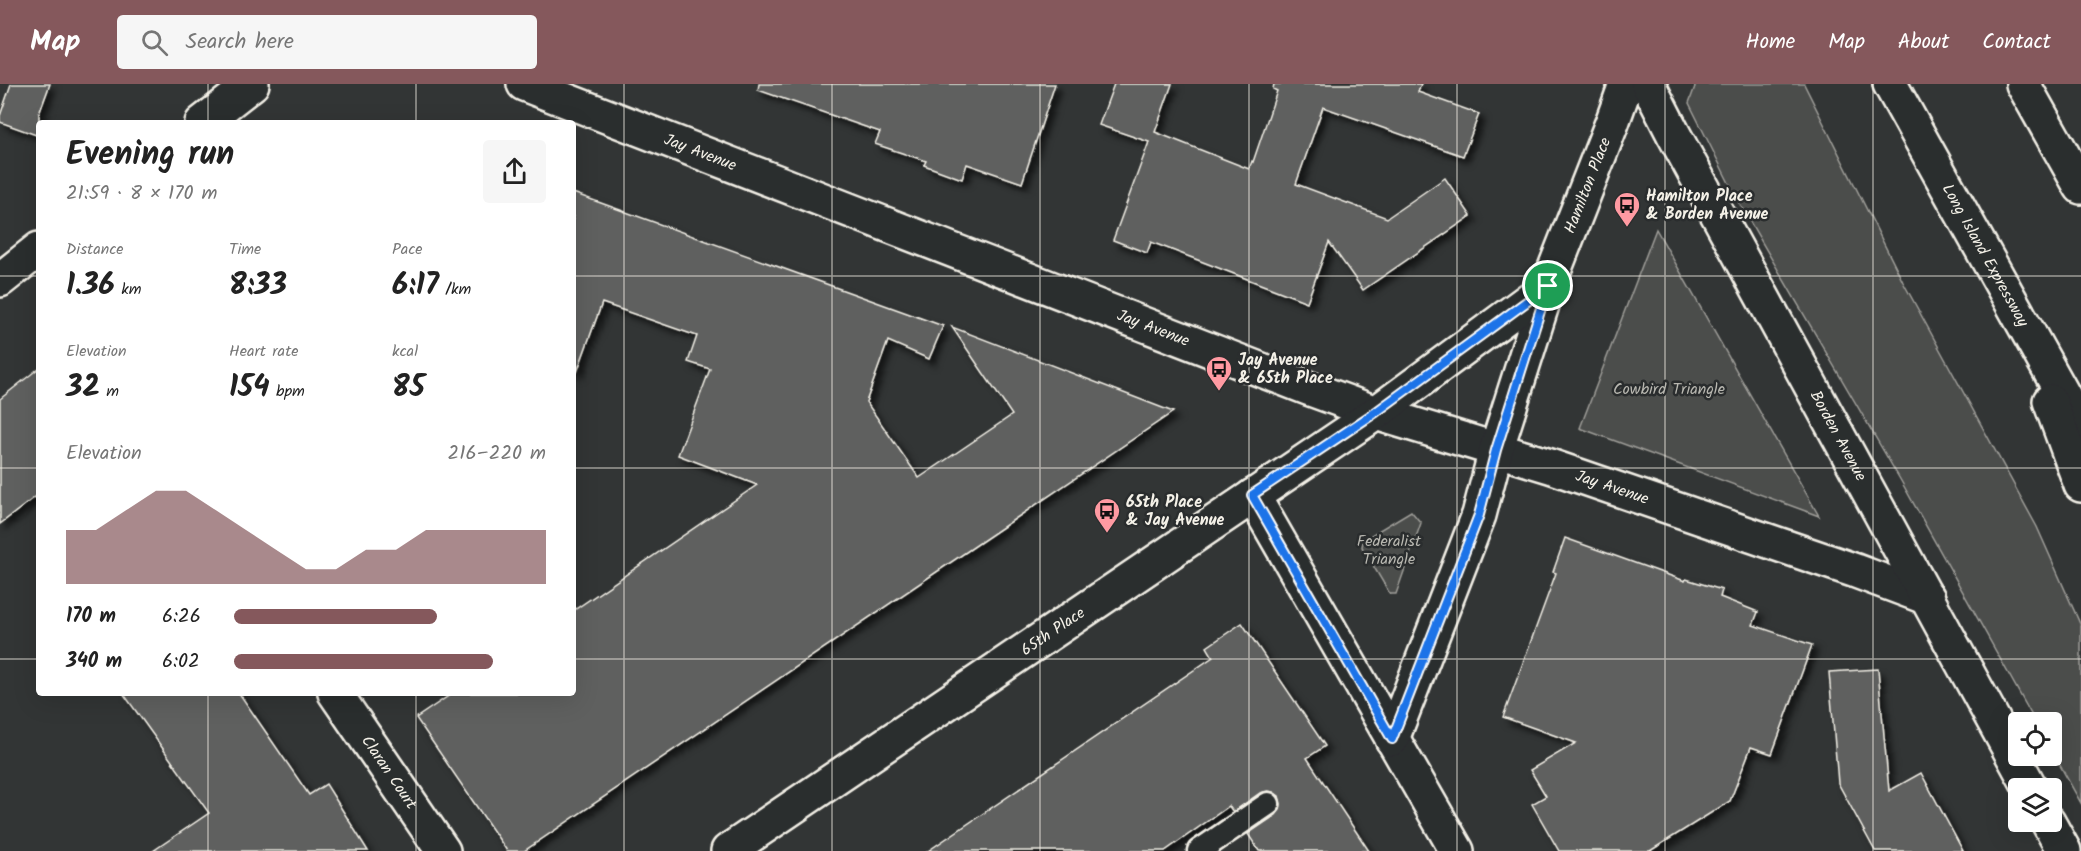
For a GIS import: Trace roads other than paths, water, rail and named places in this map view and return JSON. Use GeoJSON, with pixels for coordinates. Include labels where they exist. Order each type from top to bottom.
{"type":"FeatureCollection","features":[{"type":"Feature","properties":{"kind":"main road"},"geometry":{"type":"LineString","coordinates":[[206,120],[252,84]]}},
{"type":"Feature","properties":{"kind":"main road","name":"Jay Avenue"},"geometry":{"type":"LineString","coordinates":[[524,84],[1237,361],[1376,412],[1561,470],[1928,598]]}},
{"type":"Feature","properties":{"kind":"main road","name":"Hamilton Place"},"geometry":{"type":"LineString","coordinates":[[1392,739],[1479,515],[1496,450],[1548,286],[1626,84]]}},
{"type":"Feature","properties":{"kind":"main road","name":"Borden Avenue"},"geometry":{"type":"LineString","coordinates":[[1648,84],[1672,133],[2025,778]]}},
{"type":"Feature","properties":{"kind":"main road","name":"Long Island Expressway"},"geometry":{"type":"LineString","coordinates":[[1890,84],[2081,427]]}},
{"type":"Feature","properties":{"kind":"main road"},"geometry":{"type":"LineString","coordinates":[[2024,84],[2081,187]]}},
{"type":"Feature","properties":{"kind":"main road"},"geometry":{"type":"LineString","coordinates":[[0,280],[36,251]]}},
{"type":"Feature","properties":{"kind":"main road"},"geometry":{"type":"LineString","coordinates":[[1376,412],[1548,286]]}},
{"type":"Feature","properties":{"kind":"main road"},"geometry":{"type":"LineString","coordinates":[[2018,312],[2081,485]]}},
{"type":"Feature","properties":{"kind":"main road","name":"65th Place"},"geometry":{"type":"LineString","coordinates":[[728,851],[1376,412]]}},
{"type":"Feature","properties":{"kind":"main road"},"geometry":{"type":"LineString","coordinates":[[1252,495],[1457,851]]}},
{"type":"Feature","properties":{"kind":"main road","name":"Claran Court"},"geometry":{"type":"LineString","coordinates":[[337,696],[443,851]]}},
{"type":"Feature","properties":{"kind":"main road"},"geometry":{"type":"LineString","coordinates":[[2054,832],[2064,851]]}},
{"type":"Feature","properties":{"kind":"lane"},"geometry":{"type":"LineString","coordinates":[[1199,851],[1268,804]]}},
{"type":"Feature","properties":{"kind":"place","name":"Hamilton Place & Borden Avenue"},"geometry":{"type":"Point","coordinates":[1627,228]}},
{"type":"Feature","properties":{"kind":"place","name":"Jay Avenue & 65th Place"},"geometry":{"type":"Point","coordinates":[1219,392]}},
{"type":"Feature","properties":{"kind":"place","name":"65th Place & Jay Avenue"},"geometry":{"type":"Point","coordinates":[1107,534]}},
{"type":"Feature","properties":{"kind":"park label","name":"Cowbird Triangle"},"geometry":{"type":"Point","coordinates":[1669,389]}},
{"type":"Feature","properties":{"kind":"park label","name":"Federalist Triangle"},"geometry":{"type":"Point","coordinates":[1389,550]}}]}
